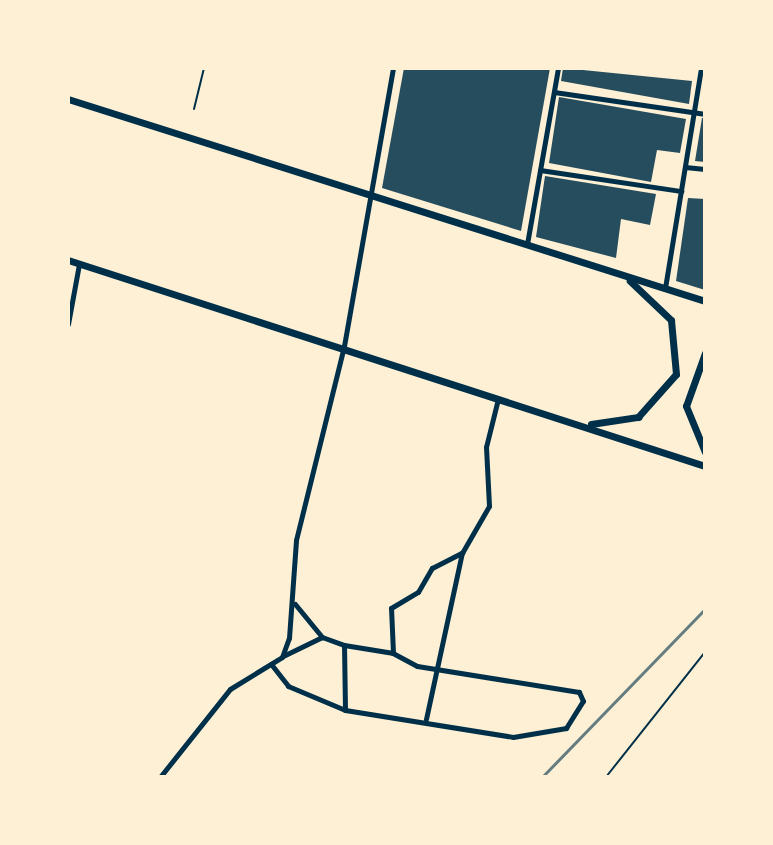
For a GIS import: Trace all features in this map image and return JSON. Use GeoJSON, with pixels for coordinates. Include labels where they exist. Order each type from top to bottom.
{"type":"FeatureCollection","features":[{"type":"Feature","properties":{"kind":"main road"},"geometry":{"type":"LineString","coordinates":[[68,99],[705,301]]}},
{"type":"Feature","properties":{"kind":"main road"},"geometry":{"type":"LineString","coordinates":[[68,260],[344,346],[705,466]]}},
{"type":"Feature","properties":{"kind":"main road"},"geometry":{"type":"LineString","coordinates":[[577,423],[638,417],[676,374],[677,342],[666,312],[621,276]]}},
{"type":"Feature","properties":{"kind":"main road"},"geometry":{"type":"LineString","coordinates":[[705,353],[686,406],[705,452]]}},
{"type":"Feature","properties":{"kind":"street"},"geometry":{"type":"LineString","coordinates":[[282,657],[295,604],[296,540],[344,346],[368,193],[393,68]]}},
{"type":"Feature","properties":{"kind":"street"},"geometry":{"type":"LineString","coordinates":[[527,247],[558,68]]}},
{"type":"Feature","properties":{"kind":"street"},"geometry":{"type":"LineString","coordinates":[[665,288],[701,68]]}},
{"type":"Feature","properties":{"kind":"street"},"geometry":{"type":"LineString","coordinates":[[554,92],[705,114]]}},
{"type":"Feature","properties":{"kind":"street"},"geometry":{"type":"LineString","coordinates":[[685,167],[705,169]]}},
{"type":"Feature","properties":{"kind":"street"},"geometry":{"type":"LineString","coordinates":[[540,170],[681,191]]}},
{"type":"Feature","properties":{"kind":"street"},"geometry":{"type":"LineString","coordinates":[[68,324],[79,264]]}},
{"type":"Feature","properties":{"kind":"street"},"geometry":{"type":"LineString","coordinates":[[425,719],[462,553],[489,506],[486,447],[498,398]]}},
{"type":"Feature","properties":{"kind":"street"},"geometry":{"type":"LineString","coordinates":[[393,653],[391,608],[418,592],[432,568],[462,553]]}},
{"type":"Feature","properties":{"kind":"street"},"geometry":{"type":"LineString","coordinates":[[271,664],[288,686],[345,710],[425,719],[513,737],[566,728],[583,696],[437,668],[393,653],[344,645],[322,637],[295,604]]}},
{"type":"Feature","properties":{"kind":"street"},"geometry":{"type":"LineString","coordinates":[[160,777],[230,689],[322,637]]}},
{"type":"Feature","properties":{"kind":"street"},"geometry":{"type":"LineString","coordinates":[[344,645],[345,710]]}},
{"type":"Feature","properties":{"kind":"lane"},"geometry":{"type":"LineString","coordinates":[[194,109],[204,68]]}},
{"type":"Feature","properties":{"kind":"lane"},"geometry":{"type":"LineString","coordinates":[[606,777],[705,652]]}},
{"type":"Feature","properties":{"kind":"building"},"geometry":{"type":"Polygon","coordinates":[[[404,68],[550,68],[521,231],[382,188],[404,68]]]}},
{"type":"Feature","properties":{"kind":"building"},"geometry":{"type":"Polygon","coordinates":[[[563,68],[692,81],[689,104],[561,81],[563,68]]]}},
{"type":"Feature","properties":{"kind":"building"},"geometry":{"type":"Polygon","coordinates":[[[559,97],[686,119],[680,153],[657,150],[651,182],[549,163],[559,97]]]}},
{"type":"Feature","properties":{"kind":"building"},"geometry":{"type":"Polygon","coordinates":[[[702,118],[705,118],[705,162],[695,161],[702,118]]]}},
{"type":"Feature","properties":{"kind":"building"},"geometry":{"type":"Polygon","coordinates":[[[545,176],[656,194],[650,225],[621,219],[616,258],[536,237],[545,176]]]}},
{"type":"Feature","properties":{"kind":"building"},"geometry":{"type":"Polygon","coordinates":[[[688,198],[705,199],[705,290],[676,281],[688,198]]]}},
{"type":"Feature","properties":{"kind":"railway"},"geometry":{"type":"LineString","coordinates":[[542,777],[705,609]]}}]}
